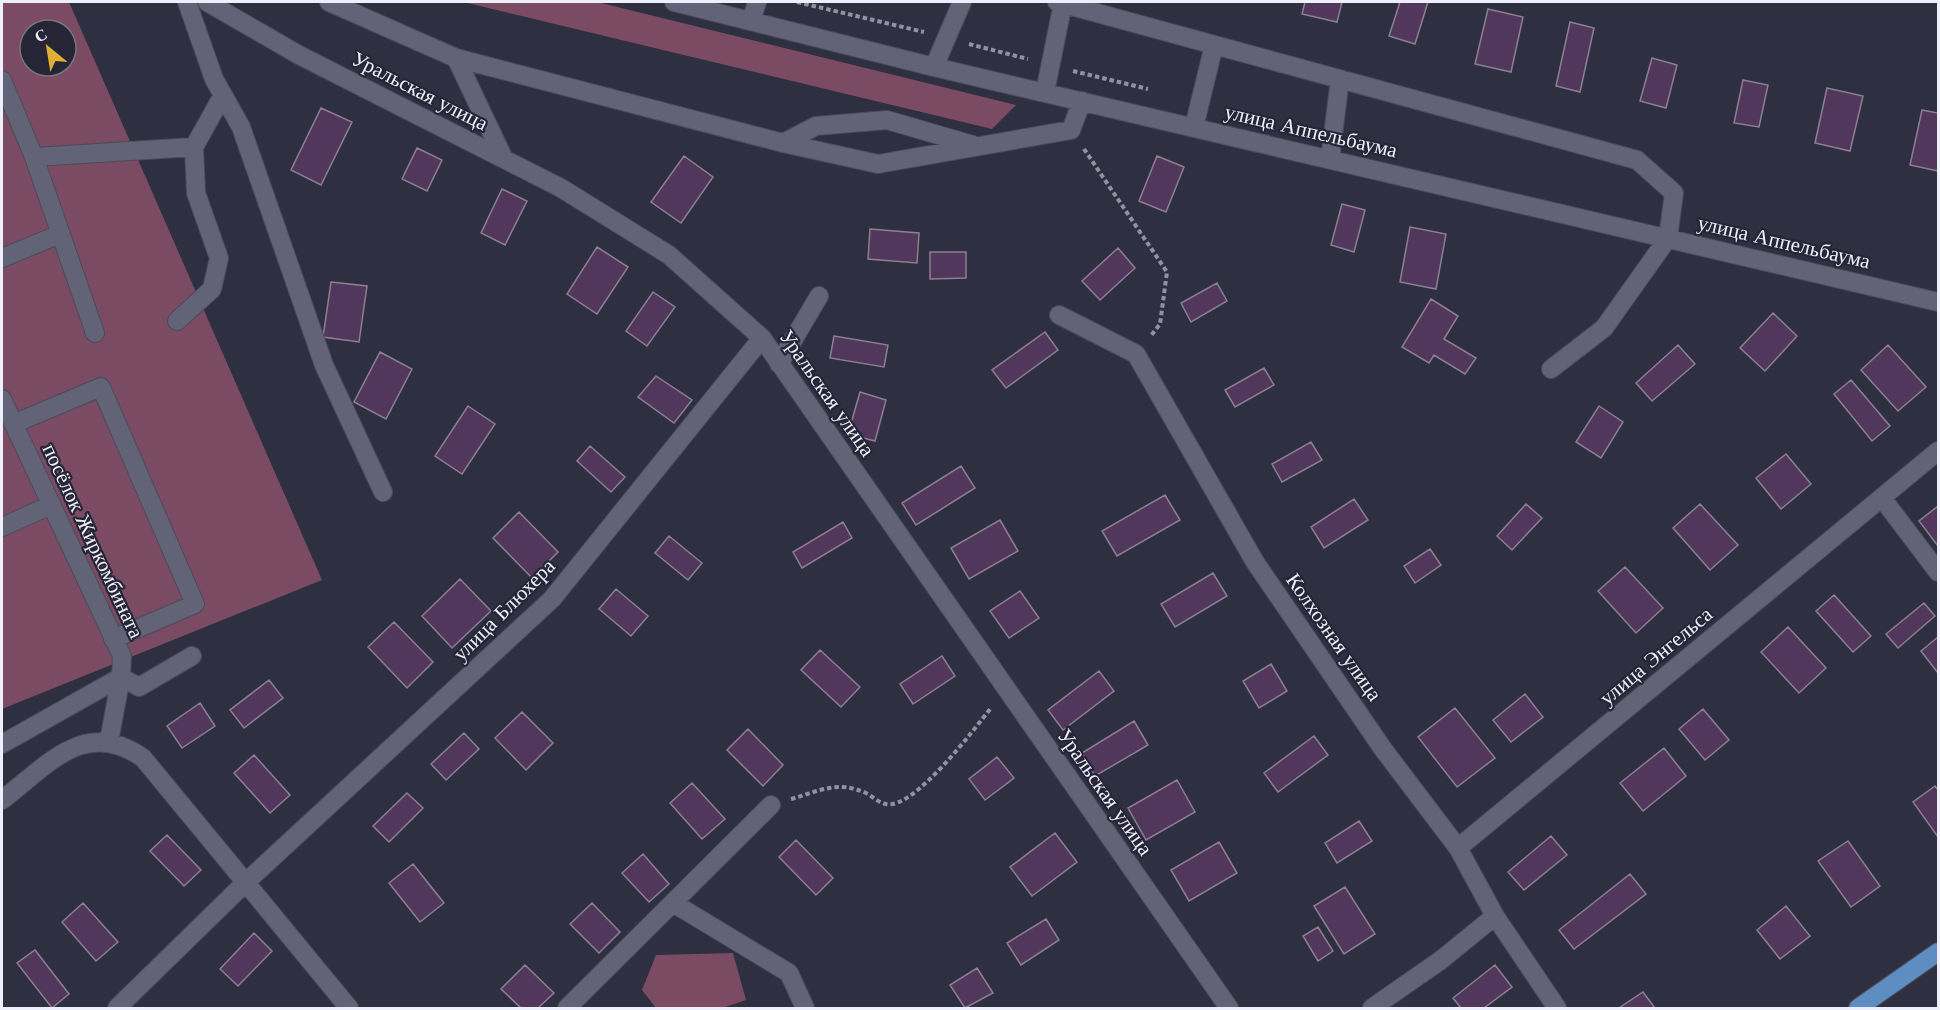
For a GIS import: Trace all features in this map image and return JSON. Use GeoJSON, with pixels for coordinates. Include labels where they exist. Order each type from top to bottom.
{"type":"FeatureCollection","features":[{"type":"Feature","properties":{"kind":"main road"},"geometry":{"type":"LineString","coordinates":[[1858,1008],[1938,952]]}},
{"type":"Feature","properties":{"kind":"street"},"geometry":{"type":"LineString","coordinates":[[187,2],[214,78],[241,127],[324,366],[383,492]]}},
{"type":"Feature","properties":{"kind":"street","name":"Уральская улица"},"geometry":{"type":"LineString","coordinates":[[207,2],[299,54],[561,189],[669,255],[762,338],[1229,1008]]}},
{"type":"Feature","properties":{"kind":"street"},"geometry":{"type":"LineString","coordinates":[[329,2],[456,58],[783,143],[878,164],[1071,130],[1082,101]]}},
{"type":"Feature","properties":{"kind":"street","name":"улица Аппельбаума"},"geometry":{"type":"LineString","coordinates":[[674,2],[731,9],[751,21],[934,67],[1938,302]]}},
{"type":"Feature","properties":{"kind":"street"},"geometry":{"type":"LineString","coordinates":[[751,21],[757,2]]}},
{"type":"Feature","properties":{"kind":"street"},"geometry":{"type":"LineString","coordinates":[[934,67],[962,2]]}},
{"type":"Feature","properties":{"kind":"street"},"geometry":{"type":"LineString","coordinates":[[1045,92],[1060,2],[1637,160],[1674,193],[1668,238],[1604,328],[1551,369]]}},
{"type":"Feature","properties":{"kind":"street"},"geometry":{"type":"LineString","coordinates":[[1194,127],[1214,45]]}},
{"type":"Feature","properties":{"kind":"street"},"geometry":{"type":"LineString","coordinates":[[456,58],[504,159]]}},
{"type":"Feature","properties":{"kind":"street"},"geometry":{"type":"LineString","coordinates":[[1330,159],[1340,79]]}},
{"type":"Feature","properties":{"kind":"street"},"geometry":{"type":"LineString","coordinates":[[2,80],[34,157],[95,333]]}},
{"type":"Feature","properties":{"kind":"street"},"geometry":{"type":"LineString","coordinates":[[177,321],[212,290],[219,258],[196,194],[194,147],[223,95]]}},
{"type":"Feature","properties":{"kind":"street"},"geometry":{"type":"LineString","coordinates":[[783,143],[816,126],[887,120],[978,146]]}},
{"type":"Feature","properties":{"kind":"street"},"geometry":{"type":"LineString","coordinates":[[34,157],[194,147]]}},
{"type":"Feature","properties":{"kind":"street"},"geometry":{"type":"LineString","coordinates":[[2,258],[60,234]]}},
{"type":"Feature","properties":{"kind":"street"},"geometry":{"type":"LineString","coordinates":[[779,364],[819,296]]}},
{"type":"Feature","properties":{"kind":"street"},"geometry":{"type":"LineString","coordinates":[[1059,315],[1136,354]]}},
{"type":"Feature","properties":{"kind":"street","name":"улица Блюхера"},"geometry":{"type":"LineString","coordinates":[[117,1008],[245,883],[552,598],[762,338]]}},
{"type":"Feature","properties":{"kind":"street","name":"Колхозная улица"},"geometry":{"type":"LineString","coordinates":[[1136,354],[1255,562],[1383,749],[1458,848],[1496,916],[1557,1008]]}},
{"type":"Feature","properties":{"kind":"street"},"geometry":{"type":"LineString","coordinates":[[13,424],[101,387],[195,604],[113,639]]}},
{"type":"Feature","properties":{"kind":"street","name":"посёлок Жиркомбината"},"geometry":{"type":"LineString","coordinates":[[2,399],[122,656],[121,677],[109,741]]}},
{"type":"Feature","properties":{"kind":"street","name":"улица Энгельса"},"geometry":{"type":"LineString","coordinates":[[1458,848],[1938,451]]}},
{"type":"Feature","properties":{"kind":"street"},"geometry":{"type":"LineString","coordinates":[[1882,498],[1938,572]]}},
{"type":"Feature","properties":{"kind":"street"},"geometry":{"type":"LineString","coordinates":[[2,527],[51,505]]}},
{"type":"Feature","properties":{"kind":"street"},"geometry":{"type":"LineString","coordinates":[[2,743],[121,677],[139,687],[192,656]]}},
{"type":"Feature","properties":{"kind":"street"},"geometry":{"type":"LineString","coordinates":[[2,800],[75,746],[109,741],[126,746],[143,758],[349,1008]]}},
{"type":"Feature","properties":{"kind":"street"},"geometry":{"type":"LineString","coordinates":[[567,1008],[771,806]]}},
{"type":"Feature","properties":{"kind":"street"},"geometry":{"type":"LineString","coordinates":[[673,903],[789,973],[805,1008]]}},
{"type":"Feature","properties":{"kind":"street"},"geometry":{"type":"LineString","coordinates":[[1372,1008],[1441,960],[1496,916]]}},
{"type":"Feature","properties":{"kind":"path"},"geometry":{"type":"LineString","coordinates":[[1071,130],[1167,272],[1160,324],[1136,354]]}},
{"type":"Feature","properties":{"kind":"path"},"geometry":{"type":"LineString","coordinates":[[771,806],[840,785],[865,793],[885,804],[898,804],[944,767],[1006,688]]}},
{"type":"Feature","properties":{"kind":"shaded area"},"geometry":{"type":"Polygon","coordinates":[[[2,2],[69,2],[76,18],[18,18],[18,78],[78,78],[78,23],[322,580],[2,709],[2,2]]]}},
{"type":"Feature","properties":{"kind":"shaded area"},"geometry":{"type":"Polygon","coordinates":[[[463,2],[597,2],[1016,105],[992,129],[463,2]]]}},
{"type":"Feature","properties":{"kind":"shaded area"},"geometry":{"type":"Polygon","coordinates":[[[733,953],[746,1000],[722,1008],[656,1008],[642,990],[656,955],[733,953]]]}},
{"type":"Feature","properties":{"kind":"building"},"geometry":{"type":"Polygon","coordinates":[[[1305,2],[1342,2],[1337,22],[1302,14],[1305,2]]]}},
{"type":"Feature","properties":{"kind":"building"},"geometry":{"type":"Polygon","coordinates":[[[1400,2],[1428,2],[1415,44],[1389,36],[1400,2]]]}},
{"type":"Feature","properties":{"kind":"building"},"geometry":{"type":"Polygon","coordinates":[[[1488,9],[1523,17],[1511,72],[1475,64],[1488,9]]]}},
{"type":"Feature","properties":{"kind":"building"},"geometry":{"type":"Polygon","coordinates":[[[1570,22],[1594,28],[1580,92],[1556,86],[1570,22]]]}},
{"type":"Feature","properties":{"kind":"building"},"geometry":{"type":"Polygon","coordinates":[[[1652,58],[1677,65],[1666,108],[1640,101],[1652,58]]]}},
{"type":"Feature","properties":{"kind":"building"},"geometry":{"type":"Polygon","coordinates":[[[1743,80],[1768,85],[1759,127],[1734,123],[1743,80]]]}},
{"type":"Feature","properties":{"kind":"building"},"geometry":{"type":"Polygon","coordinates":[[[1827,88],[1863,96],[1850,151],[1815,143],[1827,88]]]}},
{"type":"Feature","properties":{"kind":"building"},"geometry":{"type":"Polygon","coordinates":[[[321,108],[352,122],[321,185],[291,170],[321,108]]]}},
{"type":"Feature","properties":{"kind":"building"},"geometry":{"type":"Polygon","coordinates":[[[1922,110],[1938,113],[1938,171],[1910,165],[1922,110]]]}},
{"type":"Feature","properties":{"kind":"building"},"geometry":{"type":"Polygon","coordinates":[[[417,148],[442,160],[427,191],[402,179],[417,148]]]}},
{"type":"Feature","properties":{"kind":"building"},"geometry":{"type":"Polygon","coordinates":[[[684,156],[713,177],[681,223],[651,202],[684,156]]]}},
{"type":"Feature","properties":{"kind":"building"},"geometry":{"type":"Polygon","coordinates":[[[1157,156],[1184,167],[1166,212],[1139,201],[1157,156]]]}},
{"type":"Feature","properties":{"kind":"building"},"geometry":{"type":"Polygon","coordinates":[[[502,189],[527,201],[505,245],[481,233],[502,189]]]}},
{"type":"Feature","properties":{"kind":"building"},"geometry":{"type":"Polygon","coordinates":[[[1342,204],[1365,210],[1354,252],[1331,245],[1342,204]]]}},
{"type":"Feature","properties":{"kind":"building"},"geometry":{"type":"Polygon","coordinates":[[[1410,227],[1446,234],[1436,289],[1400,282],[1410,227]]]}},
{"type":"Feature","properties":{"kind":"building"},"geometry":{"type":"Polygon","coordinates":[[[870,229],[919,233],[917,263],[868,259],[870,229]]]}},
{"type":"Feature","properties":{"kind":"building"},"geometry":{"type":"Polygon","coordinates":[[[597,247],[628,267],[597,314],[567,294],[597,247]]]}},
{"type":"Feature","properties":{"kind":"building"},"geometry":{"type":"Polygon","coordinates":[[[1118,248],[1135,268],[1100,300],[1082,281],[1118,248]]]}},
{"type":"Feature","properties":{"kind":"building"},"geometry":{"type":"Polygon","coordinates":[[[930,252],[966,252],[966,278],[930,279],[930,252]]]}},
{"type":"Feature","properties":{"kind":"building"},"geometry":{"type":"Polygon","coordinates":[[[331,282],[367,286],[359,342],[323,337],[331,282]]]}},
{"type":"Feature","properties":{"kind":"building"},"geometry":{"type":"Polygon","coordinates":[[[1217,283],[1227,301],[1191,322],[1181,303],[1217,283]]]}},
{"type":"Feature","properties":{"kind":"building"},"geometry":{"type":"Polygon","coordinates":[[[653,292],[675,307],[647,346],[626,331],[653,292]]]}},
{"type":"Feature","properties":{"kind":"building"},"geometry":{"type":"Polygon","coordinates":[[[1431,299],[1458,316],[1444,339],[1476,358],[1465,374],[1434,355],[1429,363],[1402,347],[1431,299]]]}},
{"type":"Feature","properties":{"kind":"building"},"geometry":{"type":"Polygon","coordinates":[[[1773,313],[1797,336],[1765,371],[1740,348],[1773,313]]]}},
{"type":"Feature","properties":{"kind":"building"},"geometry":{"type":"Polygon","coordinates":[[[1045,332],[1058,350],[1006,388],[992,370],[1045,332]]]}},
{"type":"Feature","properties":{"kind":"building"},"geometry":{"type":"Polygon","coordinates":[[[834,336],[888,345],[884,367],[830,358],[834,336]]]}},
{"type":"Feature","properties":{"kind":"building"},"geometry":{"type":"Polygon","coordinates":[[[1678,345],[1695,364],[1652,401],[1636,383],[1678,345]]]}},
{"type":"Feature","properties":{"kind":"building"},"geometry":{"type":"Polygon","coordinates":[[[1888,345],[1926,387],[1898,411],[1861,370],[1888,345]]]}},
{"type":"Feature","properties":{"kind":"building"},"geometry":{"type":"Polygon","coordinates":[[[380,352],[412,369],[386,419],[354,402],[380,352]]]}},
{"type":"Feature","properties":{"kind":"building"},"geometry":{"type":"Polygon","coordinates":[[[1264,368],[1274,385],[1235,407],[1225,390],[1264,368]]]}},
{"type":"Feature","properties":{"kind":"building"},"geometry":{"type":"Polygon","coordinates":[[[656,376],[692,400],[674,423],[638,397],[656,376]]]}},
{"type":"Feature","properties":{"kind":"building"},"geometry":{"type":"Polygon","coordinates":[[[1851,380],[1890,426],[1872,441],[1834,394],[1851,380]]]}},
{"type":"Feature","properties":{"kind":"building"},"geometry":{"type":"Polygon","coordinates":[[[860,392],[886,400],[875,441],[848,434],[860,392]]]}},
{"type":"Feature","properties":{"kind":"building"},"geometry":{"type":"Polygon","coordinates":[[[468,406],[495,424],[462,474],[435,456],[468,406]]]}},
{"type":"Feature","properties":{"kind":"building"},"geometry":{"type":"Polygon","coordinates":[[[1599,406],[1623,422],[1601,458],[1576,442],[1599,406]]]}},
{"type":"Feature","properties":{"kind":"building"},"geometry":{"type":"Polygon","coordinates":[[[1311,442],[1322,460],[1282,482],[1272,464],[1311,442]]]}},
{"type":"Feature","properties":{"kind":"building"},"geometry":{"type":"Polygon","coordinates":[[[590,446],[625,477],[611,492],[577,461],[590,446]]]}},
{"type":"Feature","properties":{"kind":"building"},"geometry":{"type":"Polygon","coordinates":[[[1786,454],[1811,484],[1781,509],[1756,478],[1786,454]]]}},
{"type":"Feature","properties":{"kind":"building"},"geometry":{"type":"Polygon","coordinates":[[[961,466],[975,488],[916,525],[902,503],[961,466]]]}},
{"type":"Feature","properties":{"kind":"building"},"geometry":{"type":"Polygon","coordinates":[[[1165,495],[1180,520],[1117,556],[1102,531],[1165,495]]]}},
{"type":"Feature","properties":{"kind":"building"},"geometry":{"type":"Polygon","coordinates":[[[1354,499],[1368,520],[1324,548],[1311,527],[1354,499]]]}},
{"type":"Feature","properties":{"kind":"building"},"geometry":{"type":"Polygon","coordinates":[[[1526,504],[1542,518],[1512,550],[1497,536],[1526,504]]]}},
{"type":"Feature","properties":{"kind":"building"},"geometry":{"type":"Polygon","coordinates":[[[1700,504],[1738,545],[1710,570],[1673,528],[1700,504]]]}},
{"type":"Feature","properties":{"kind":"building"},"geometry":{"type":"Polygon","coordinates":[[[1938,506],[1938,546],[1919,521],[1938,506]]]}},
{"type":"Feature","properties":{"kind":"building"},"geometry":{"type":"Polygon","coordinates":[[[519,512],[558,552],[532,578],[493,538],[519,512]]]}},
{"type":"Feature","properties":{"kind":"building"},"geometry":{"type":"Polygon","coordinates":[[[1000,520],[1018,551],[969,579],[951,548],[1000,520]]]}},
{"type":"Feature","properties":{"kind":"building"},"geometry":{"type":"Polygon","coordinates":[[[843,522],[852,538],[802,568],[793,552],[843,522]]]}},
{"type":"Feature","properties":{"kind":"building"},"geometry":{"type":"Polygon","coordinates":[[[669,536],[702,563],[688,580],[655,553],[669,536]]]}},
{"type":"Feature","properties":{"kind":"building"},"geometry":{"type":"Polygon","coordinates":[[[1430,549],[1441,565],[1415,583],[1404,566],[1430,549]]]}},
{"type":"Feature","properties":{"kind":"building"},"geometry":{"type":"Polygon","coordinates":[[[1625,567],[1663,608],[1636,633],[1598,591],[1625,567]]]}},
{"type":"Feature","properties":{"kind":"building"},"geometry":{"type":"Polygon","coordinates":[[[1213,573],[1227,596],[1175,627],[1161,604],[1213,573]]]}},
{"type":"Feature","properties":{"kind":"building"},"geometry":{"type":"Polygon","coordinates":[[[460,579],[491,611],[452,648],[422,616],[460,579]]]}},
{"type":"Feature","properties":{"kind":"building"},"geometry":{"type":"Polygon","coordinates":[[[616,589],[648,616],[631,636],[599,609],[616,589]]]}},
{"type":"Feature","properties":{"kind":"building"},"geometry":{"type":"Polygon","coordinates":[[[1020,591],[1039,618],[1009,638],[990,611],[1020,591]]]}},
{"type":"Feature","properties":{"kind":"building"},"geometry":{"type":"Polygon","coordinates":[[[1834,595],[1871,636],[1853,652],[1816,611],[1834,595]]]}},
{"type":"Feature","properties":{"kind":"building"},"geometry":{"type":"Polygon","coordinates":[[[1924,603],[1935,616],[1898,648],[1886,634],[1924,603]]]}},
{"type":"Feature","properties":{"kind":"building"},"geometry":{"type":"Polygon","coordinates":[[[394,622],[433,662],[407,688],[368,647],[394,622]]]}},
{"type":"Feature","properties":{"kind":"building"},"geometry":{"type":"Polygon","coordinates":[[[1788,627],[1826,668],[1799,693],[1761,652],[1788,627]]]}},
{"type":"Feature","properties":{"kind":"building"},"geometry":{"type":"Polygon","coordinates":[[[1938,637],[1938,673],[1921,651],[1938,637]]]}},
{"type":"Feature","properties":{"kind":"building"},"geometry":{"type":"Polygon","coordinates":[[[820,650],[860,687],[841,707],[801,670],[820,650]]]}},
{"type":"Feature","properties":{"kind":"building"},"geometry":{"type":"Polygon","coordinates":[[[942,656],[955,676],[913,704],[900,684],[942,656]]]}},
{"type":"Feature","properties":{"kind":"building"},"geometry":{"type":"Polygon","coordinates":[[[1271,664],[1287,691],[1259,708],[1243,681],[1271,664]]]}},
{"type":"Feature","properties":{"kind":"building"},"geometry":{"type":"Polygon","coordinates":[[[1099,671],[1114,691],[1063,730],[1048,710],[1099,671]]]}},
{"type":"Feature","properties":{"kind":"building"},"geometry":{"type":"Polygon","coordinates":[[[269,680],[283,698],[244,728],[230,710],[269,680]]]}},
{"type":"Feature","properties":{"kind":"building"},"geometry":{"type":"Polygon","coordinates":[[[1525,694],[1543,717],[1511,742],[1493,720],[1525,694]]]}},
{"type":"Feature","properties":{"kind":"building"},"geometry":{"type":"Polygon","coordinates":[[[200,703],[215,726],[182,748],[167,726],[200,703]]]}},
{"type":"Feature","properties":{"kind":"building"},"geometry":{"type":"Polygon","coordinates":[[[1455,708],[1495,758],[1457,787],[1418,737],[1455,708]]]}},
{"type":"Feature","properties":{"kind":"building"},"geometry":{"type":"Polygon","coordinates":[[[1703,709],[1729,740],[1705,760],[1679,729],[1703,709]]]}},
{"type":"Feature","properties":{"kind":"building"},"geometry":{"type":"Polygon","coordinates":[[[522,712],[553,743],[526,770],[495,738],[522,712]]]}},
{"type":"Feature","properties":{"kind":"building"},"geometry":{"type":"Polygon","coordinates":[[[1134,721],[1148,745],[1095,776],[1082,753],[1134,721]]]}},
{"type":"Feature","properties":{"kind":"building"},"geometry":{"type":"Polygon","coordinates":[[[748,729],[783,765],[763,786],[727,750],[748,729]]]}},
{"type":"Feature","properties":{"kind":"building"},"geometry":{"type":"Polygon","coordinates":[[[464,733],[479,749],[446,780],[431,764],[464,733]]]}},
{"type":"Feature","properties":{"kind":"building"},"geometry":{"type":"Polygon","coordinates":[[[1314,736],[1328,755],[1278,792],[1264,773],[1314,736]]]}},
{"type":"Feature","properties":{"kind":"building"},"geometry":{"type":"Polygon","coordinates":[[[1664,748],[1686,776],[1643,811],[1620,783],[1664,748]]]}},
{"type":"Feature","properties":{"kind":"building"},"geometry":{"type":"Polygon","coordinates":[[[254,755],[290,795],[270,813],[234,773],[254,755]]]}},
{"type":"Feature","properties":{"kind":"building"},"geometry":{"type":"Polygon","coordinates":[[[997,757],[1014,778],[985,800],[969,779],[997,757]]]}},
{"type":"Feature","properties":{"kind":"building"},"geometry":{"type":"Polygon","coordinates":[[[1177,780],[1195,812],[1146,840],[1128,808],[1177,780]]]}},
{"type":"Feature","properties":{"kind":"building"},"geometry":{"type":"Polygon","coordinates":[[[692,783],[725,819],[702,839],[670,803],[692,783]]]}},
{"type":"Feature","properties":{"kind":"building"},"geometry":{"type":"Polygon","coordinates":[[[1935,786],[1938,790],[1938,837],[1913,802],[1935,786]]]}},
{"type":"Feature","properties":{"kind":"building"},"geometry":{"type":"Polygon","coordinates":[[[407,793],[423,808],[389,842],[373,826],[407,793]]]}},
{"type":"Feature","properties":{"kind":"building"},"geometry":{"type":"Polygon","coordinates":[[[1359,821],[1372,841],[1337,863],[1325,843],[1359,821]]]}},
{"type":"Feature","properties":{"kind":"building"},"geometry":{"type":"Polygon","coordinates":[[[1055,833],[1077,862],[1032,896],[1010,867],[1055,833]]]}},
{"type":"Feature","properties":{"kind":"building"},"geometry":{"type":"Polygon","coordinates":[[[167,835],[201,870],[184,886],[150,851],[167,835]]]}},
{"type":"Feature","properties":{"kind":"building"},"geometry":{"type":"Polygon","coordinates":[[[1551,836],[1567,855],[1524,890],[1508,872],[1551,836]]]}},
{"type":"Feature","properties":{"kind":"building"},"geometry":{"type":"Polygon","coordinates":[[[796,840],[833,878],[816,895],[779,857],[796,840]]]}},
{"type":"Feature","properties":{"kind":"building"},"geometry":{"type":"Polygon","coordinates":[[[1848,841],[1880,886],[1851,907],[1818,861],[1848,841]]]}},
{"type":"Feature","properties":{"kind":"building"},"geometry":{"type":"Polygon","coordinates":[[[1219,842],[1237,873],[1189,901],[1171,870],[1219,842]]]}},
{"type":"Feature","properties":{"kind":"building"},"geometry":{"type":"Polygon","coordinates":[[[643,854],[669,884],[649,902],[622,873],[643,854]]]}},
{"type":"Feature","properties":{"kind":"building"},"geometry":{"type":"Polygon","coordinates":[[[413,864],[444,903],[420,922],[389,883],[413,864]]]}},
{"type":"Feature","properties":{"kind":"building"},"geometry":{"type":"Polygon","coordinates":[[[1630,874],[1646,894],[1574,949],[1559,930],[1630,874]]]}},
{"type":"Feature","properties":{"kind":"building"},"geometry":{"type":"Polygon","coordinates":[[[1345,887],[1375,934],[1344,954],[1314,906],[1345,887]]]}},
{"type":"Feature","properties":{"kind":"building"},"geometry":{"type":"Polygon","coordinates":[[[83,903],[118,942],[96,961],[62,922],[83,903]]]}},
{"type":"Feature","properties":{"kind":"building"},"geometry":{"type":"Polygon","coordinates":[[[592,903],[620,932],[599,953],[570,924],[592,903]]]}},
{"type":"Feature","properties":{"kind":"building"},"geometry":{"type":"Polygon","coordinates":[[[1786,906],[1810,936],[1780,959],[1757,930],[1786,906]]]}},
{"type":"Feature","properties":{"kind":"building"},"geometry":{"type":"Polygon","coordinates":[[[1046,919],[1059,940],[1021,965],[1007,943],[1046,919]]]}},
{"type":"Feature","properties":{"kind":"building"},"geometry":{"type":"Polygon","coordinates":[[[1318,927],[1333,951],[1318,961],[1303,936],[1318,927]]]}},
{"type":"Feature","properties":{"kind":"building"},"geometry":{"type":"Polygon","coordinates":[[[254,933],[272,951],[238,986],[220,969],[254,933]]]}},
{"type":"Feature","properties":{"kind":"building"},"geometry":{"type":"Polygon","coordinates":[[[35,950],[69,994],[52,1008],[17,963],[35,950]]]}},
{"type":"Feature","properties":{"kind":"building"},"geometry":{"type":"Polygon","coordinates":[[[525,965],[554,993],[538,1008],[521,1008],[501,989],[525,965]]]}},
{"type":"Feature","properties":{"kind":"building"},"geometry":{"type":"Polygon","coordinates":[[[1495,965],[1512,987],[1484,1008],[1461,1008],[1453,998],[1495,965]]]}},
{"type":"Feature","properties":{"kind":"building"},"geometry":{"type":"Polygon","coordinates":[[[977,968],[993,993],[965,1008],[950,985],[977,968]]]}},
{"type":"Feature","properties":{"kind":"building"},"geometry":{"type":"Polygon","coordinates":[[[1643,992],[1655,1008],[1619,1008],[1643,992]]]}}]}
